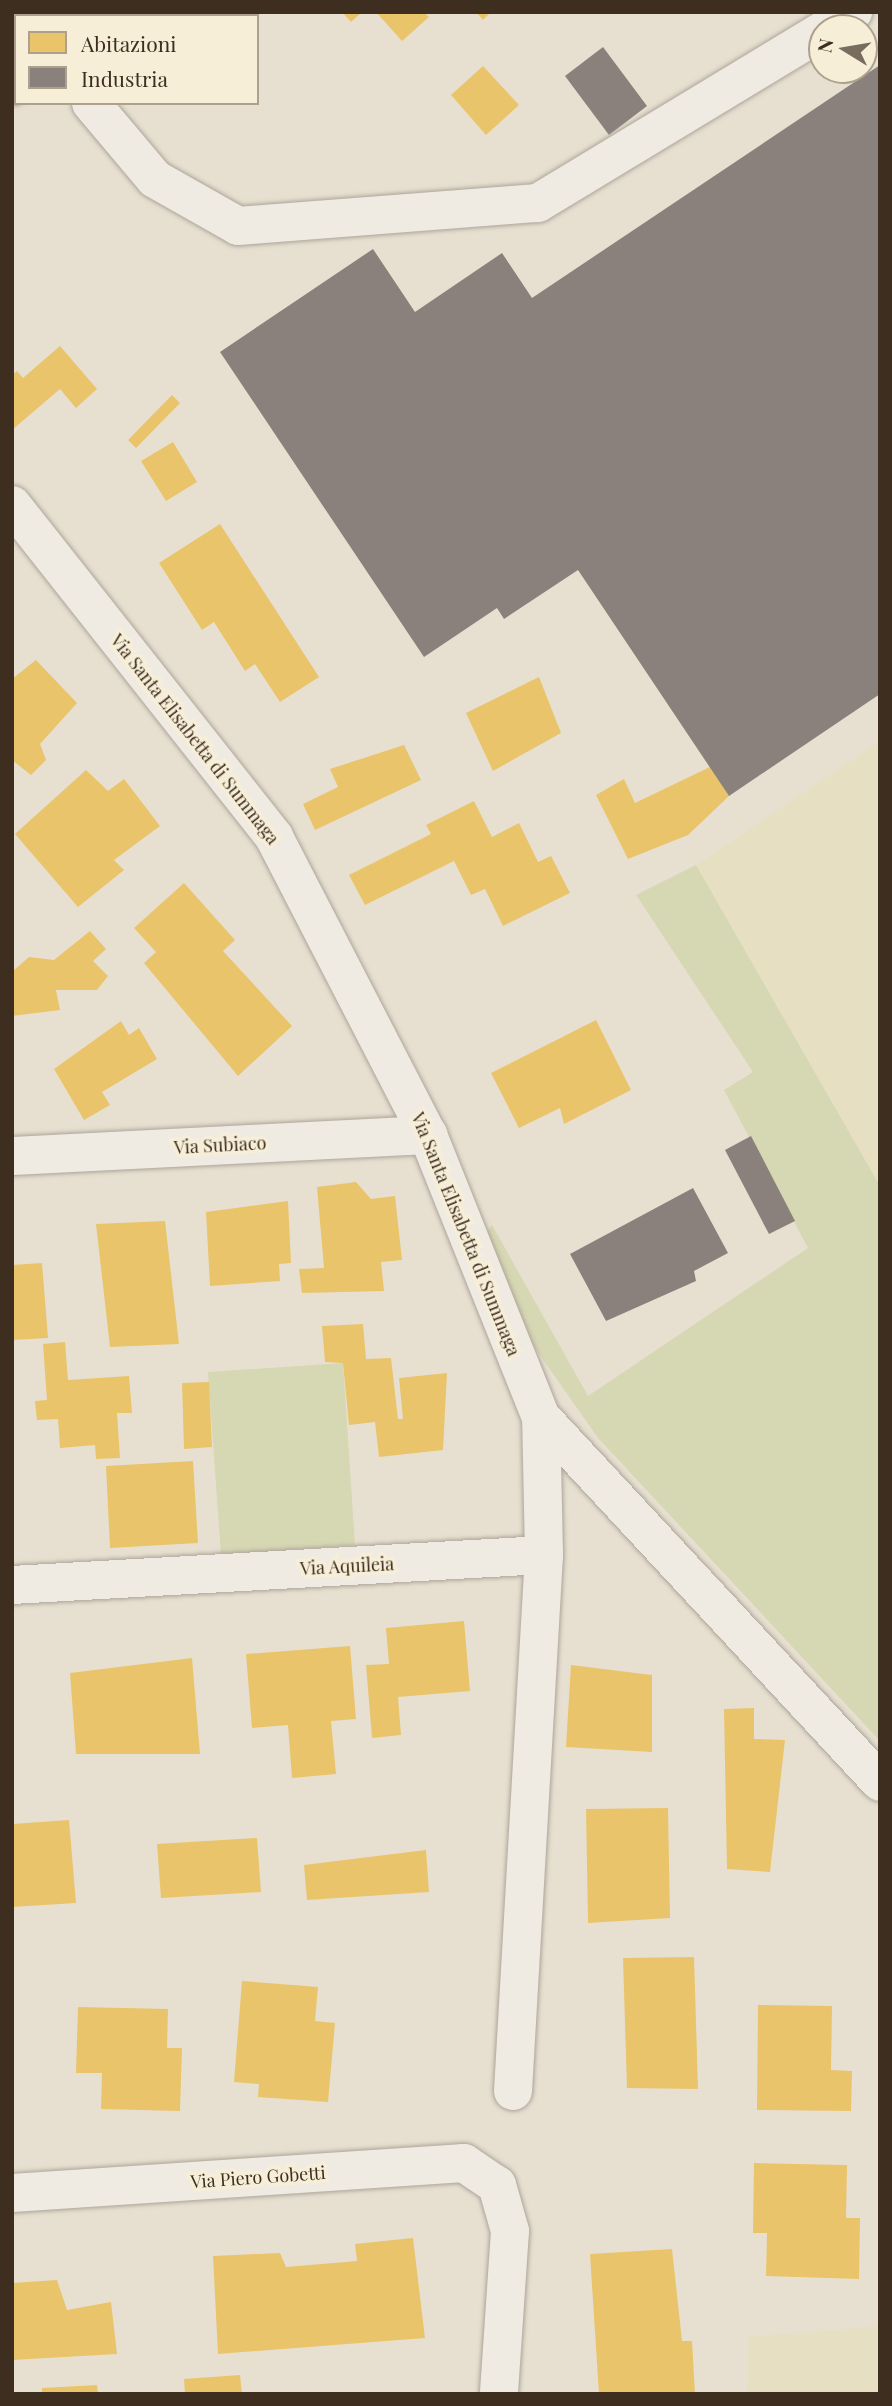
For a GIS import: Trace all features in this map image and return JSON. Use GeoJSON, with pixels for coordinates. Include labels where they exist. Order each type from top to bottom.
{"type":"FeatureCollection","features":[{"type":"Feature","properties":{"kind":"street"},"geometry":{"type":"LineString","coordinates":[[93,105],[155,179],[238,226],[538,204],[808,40]]}},
{"type":"Feature","properties":{"kind":"street","name":"Via Santa Elisabetta di Summaga"},"geometry":{"type":"LineString","coordinates":[[12,505],[274,837],[428,1135],[541,1417],[880,1782]]}},
{"type":"Feature","properties":{"kind":"street","name":"Via Subiaco"},"geometry":{"type":"LineString","coordinates":[[12,1156],[428,1135]]}},
{"type":"Feature","properties":{"kind":"street"},"geometry":{"type":"LineString","coordinates":[[513,2091],[544,1555],[541,1417]]}},
{"type":"Feature","properties":{"kind":"street","name":"Via Aquileia"},"geometry":{"type":"LineString","coordinates":[[12,1585],[544,1555]]}},
{"type":"Feature","properties":{"kind":"street","name":"Via Piero Gobetti"},"geometry":{"type":"LineString","coordinates":[[12,2193],[464,2163],[497,2185],[510,2231],[499,2394]]}},
{"type":"Feature","properties":{"kind":"shaded area"},"geometry":{"type":"Polygon","coordinates":[[[880,741],[880,1186],[696,865],[880,741]]]}},
{"type":"Feature","properties":{"kind":"shaded area"},"geometry":{"type":"Polygon","coordinates":[[[880,2326],[880,2394],[747,2394],[748,2337],[880,2326]]]}},
{"type":"Feature","properties":{"kind":"green space"},"geometry":{"type":"Polygon","coordinates":[[[696,865],[880,1186],[880,1741],[598,1438],[535,1348],[483,1236],[492,1225],[588,1396],[808,1248],[724,1090],[753,1072],[636,895],[696,865]]]}},
{"type":"Feature","properties":{"kind":"green space"},"geometry":{"type":"Polygon","coordinates":[[[343,1363],[355,1545],[221,1555],[208,1372],[343,1363]]]}},
{"type":"Feature","properties":{"kind":"building: Abitazioni"},"geometry":{"type":"Polygon","coordinates":[[[342,12],[362,12],[351,22],[342,12]]]}},
{"type":"Feature","properties":{"kind":"building: Abitazioni"},"geometry":{"type":"Polygon","coordinates":[[[376,12],[424,12],[429,17],[402,41],[376,12]]]}},
{"type":"Feature","properties":{"kind":"building: Abitazioni"},"geometry":{"type":"Polygon","coordinates":[[[476,12],[491,12],[483,20],[476,12]]]}},
{"type":"Feature","properties":{"kind":"building: Abitazioni"},"geometry":{"type":"Polygon","coordinates":[[[483,66],[519,105],[486,135],[451,95],[483,66]]]}},
{"type":"Feature","properties":{"kind":"building: Abitazioni"},"geometry":{"type":"Polygon","coordinates":[[[60,346],[97,389],[76,408],[60,389],[12,430],[12,375],[17,371],[23,378],[60,346]]]}},
{"type":"Feature","properties":{"kind":"building: Abitazioni"},"geometry":{"type":"Polygon","coordinates":[[[172,395],[180,403],[136,448],[128,440],[172,395]]]}},
{"type":"Feature","properties":{"kind":"building: Abitazioni"},"geometry":{"type":"Polygon","coordinates":[[[173,442],[197,482],[166,501],[141,461],[173,442]]]}},
{"type":"Feature","properties":{"kind":"building: Abitazioni"},"geometry":{"type":"Polygon","coordinates":[[[220,524],[319,677],[280,702],[255,664],[245,671],[214,622],[202,630],[159,563],[220,524]]]}},
{"type":"Feature","properties":{"kind":"building: Abitazioni"},"geometry":{"type":"Polygon","coordinates":[[[36,660],[77,703],[40,744],[46,760],[31,775],[12,760],[12,679],[36,660]]]}},
{"type":"Feature","properties":{"kind":"building: Abitazioni"},"geometry":{"type":"Polygon","coordinates":[[[539,677],[561,733],[493,771],[466,713],[539,677]]]}},
{"type":"Feature","properties":{"kind":"building: Abitazioni"},"geometry":{"type":"Polygon","coordinates":[[[404,745],[421,780],[315,830],[303,804],[338,787],[330,769],[404,745]]]}},
{"type":"Feature","properties":{"kind":"building: Abitazioni"},"geometry":{"type":"Polygon","coordinates":[[[710,767],[729,796],[688,835],[628,859],[596,795],[624,779],[635,803],[710,767]]]}},
{"type":"Feature","properties":{"kind":"building: Abitazioni"},"geometry":{"type":"Polygon","coordinates":[[[86,770],[108,791],[124,779],[160,826],[114,860],[124,870],[78,907],[15,834],[86,770]]]}},
{"type":"Feature","properties":{"kind":"building: Abitazioni"},"geometry":{"type":"Polygon","coordinates":[[[474,801],[492,837],[519,823],[538,862],[551,856],[570,893],[503,926],[485,889],[471,895],[454,861],[365,905],[349,875],[431,834],[426,825],[474,801]]]}},
{"type":"Feature","properties":{"kind":"building: Abitazioni"},"geometry":{"type":"Polygon","coordinates":[[[184,883],[235,940],[223,951],[292,1026],[238,1076],[144,963],[156,952],[134,928],[184,883]]]}},
{"type":"Feature","properties":{"kind":"building: Abitazioni"},"geometry":{"type":"Polygon","coordinates":[[[90,931],[106,949],[93,961],[108,976],[97,990],[56,990],[60,1010],[12,1016],[12,972],[29,957],[54,960],[90,931]]]}},
{"type":"Feature","properties":{"kind":"building: Abitazioni"},"geometry":{"type":"Polygon","coordinates":[[[596,1020],[631,1090],[564,1124],[560,1108],[519,1128],[491,1073],[596,1020]]]}},
{"type":"Feature","properties":{"kind":"building: Abitazioni"},"geometry":{"type":"Polygon","coordinates":[[[121,1021],[129,1035],[139,1028],[157,1059],[102,1092],[110,1105],[84,1120],[54,1069],[121,1021]]]}},
{"type":"Feature","properties":{"kind":"building: Abitazioni"},"geometry":{"type":"Polygon","coordinates":[[[356,1182],[371,1199],[395,1196],[402,1260],[381,1262],[384,1291],[302,1293],[299,1269],[324,1268],[317,1187],[356,1182]]]}},
{"type":"Feature","properties":{"kind":"building: Abitazioni"},"geometry":{"type":"Polygon","coordinates":[[[288,1201],[291,1263],[279,1264],[280,1281],[210,1286],[206,1212],[288,1201]]]}},
{"type":"Feature","properties":{"kind":"building: Abitazioni"},"geometry":{"type":"Polygon","coordinates":[[[165,1221],[179,1344],[110,1347],[96,1224],[165,1221]]]}},
{"type":"Feature","properties":{"kind":"building: Abitazioni"},"geometry":{"type":"Polygon","coordinates":[[[42,1263],[48,1338],[12,1340],[12,1265],[42,1263]]]}},
{"type":"Feature","properties":{"kind":"building: Abitazioni"},"geometry":{"type":"Polygon","coordinates":[[[363,1324],[366,1359],[391,1358],[398,1419],[403,1419],[399,1378],[447,1373],[443,1450],[379,1457],[375,1422],[349,1425],[343,1363],[325,1362],[322,1326],[363,1324]]]}},
{"type":"Feature","properties":{"kind":"building: Abitazioni"},"geometry":{"type":"Polygon","coordinates":[[[65,1342],[68,1380],[129,1376],[132,1413],[117,1413],[120,1458],[96,1459],[95,1445],[60,1448],[58,1419],[37,1420],[35,1401],[47,1400],[43,1344],[65,1342]]]}},
{"type":"Feature","properties":{"kind":"building: Abitazioni"},"geometry":{"type":"Polygon","coordinates":[[[209,1382],[212,1447],[184,1449],[182,1383],[209,1382]]]}},
{"type":"Feature","properties":{"kind":"building: Abitazioni"},"geometry":{"type":"Polygon","coordinates":[[[193,1461],[198,1543],[110,1548],[106,1466],[193,1461]]]}},
{"type":"Feature","properties":{"kind":"building: Abitazioni"},"geometry":{"type":"Polygon","coordinates":[[[464,1621],[470,1691],[398,1697],[401,1735],[372,1738],[366,1665],[389,1664],[386,1628],[464,1621]]]}},
{"type":"Feature","properties":{"kind":"building: Abitazioni"},"geometry":{"type":"Polygon","coordinates":[[[350,1646],[356,1719],[331,1721],[336,1774],[292,1778],[288,1725],[252,1728],[246,1654],[350,1646]]]}},
{"type":"Feature","properties":{"kind":"building: Abitazioni"},"geometry":{"type":"Polygon","coordinates":[[[192,1658],[200,1754],[76,1754],[70,1673],[192,1658]]]}},
{"type":"Feature","properties":{"kind":"building: Abitazioni"},"geometry":{"type":"Polygon","coordinates":[[[571,1665],[652,1675],[652,1752],[566,1747],[571,1665]]]}},
{"type":"Feature","properties":{"kind":"building: Abitazioni"},"geometry":{"type":"Polygon","coordinates":[[[754,1708],[754,1739],[785,1740],[770,1872],[727,1869],[724,1709],[754,1708]]]}},
{"type":"Feature","properties":{"kind":"building: Abitazioni"},"geometry":{"type":"Polygon","coordinates":[[[668,1808],[670,1918],[588,1923],[586,1809],[668,1808]]]}},
{"type":"Feature","properties":{"kind":"building: Abitazioni"},"geometry":{"type":"Polygon","coordinates":[[[69,1820],[76,1903],[12,1907],[12,1824],[69,1820]]]}},
{"type":"Feature","properties":{"kind":"building: Abitazioni"},"geometry":{"type":"Polygon","coordinates":[[[257,1838],[261,1892],[161,1898],[157,1844],[257,1838]]]}},
{"type":"Feature","properties":{"kind":"building: Abitazioni"},"geometry":{"type":"Polygon","coordinates":[[[426,1850],[429,1892],[307,1900],[304,1865],[426,1850]]]}},
{"type":"Feature","properties":{"kind":"building: Abitazioni"},"geometry":{"type":"Polygon","coordinates":[[[694,1957],[698,2089],[627,2088],[623,1958],[694,1957]]]}},
{"type":"Feature","properties":{"kind":"building: Abitazioni"},"geometry":{"type":"Polygon","coordinates":[[[242,1981],[318,1987],[315,2021],[335,2023],[328,2102],[258,2097],[259,2084],[234,2082],[242,1981]]]}},
{"type":"Feature","properties":{"kind":"building: Abitazioni"},"geometry":{"type":"Polygon","coordinates":[[[758,2005],[832,2006],[831,2070],[852,2071],[851,2111],[757,2110],[758,2005]]]}},
{"type":"Feature","properties":{"kind":"building: Abitazioni"},"geometry":{"type":"Polygon","coordinates":[[[78,2007],[168,2009],[167,2048],[182,2048],[180,2111],[101,2109],[102,2073],[76,2073],[78,2007]]]}},
{"type":"Feature","properties":{"kind":"building: Abitazioni"},"geometry":{"type":"Polygon","coordinates":[[[754,2163],[847,2165],[846,2218],[860,2218],[859,2279],[766,2276],[767,2233],[753,2233],[754,2163]]]}},
{"type":"Feature","properties":{"kind":"building: Abitazioni"},"geometry":{"type":"Polygon","coordinates":[[[413,2238],[425,2338],[218,2354],[213,2256],[280,2253],[286,2267],[357,2261],[355,2244],[413,2238]]]}},
{"type":"Feature","properties":{"kind":"building: Abitazioni"},"geometry":{"type":"Polygon","coordinates":[[[672,2249],[682,2341],[692,2341],[695,2394],[599,2394],[590,2254],[672,2249]]]}},
{"type":"Feature","properties":{"kind":"building: Abitazioni"},"geometry":{"type":"Polygon","coordinates":[[[57,2280],[67,2310],[111,2302],[117,2354],[12,2360],[12,2283],[57,2280]]]}},
{"type":"Feature","properties":{"kind":"building: Abitazioni"},"geometry":{"type":"Polygon","coordinates":[[[240,2375],[242,2394],[185,2394],[184,2379],[240,2375]]]}},
{"type":"Feature","properties":{"kind":"building: Abitazioni"},"geometry":{"type":"Polygon","coordinates":[[[97,2385],[98,2394],[42,2394],[42,2388],[97,2385]]]}},
{"type":"Feature","properties":{"kind":"building: Industria"},"geometry":{"type":"Polygon","coordinates":[[[603,47],[647,106],[609,135],[565,76],[603,47]]]}},
{"type":"Feature","properties":{"kind":"building: Industria"},"geometry":{"type":"Polygon","coordinates":[[[880,65],[880,694],[729,796],[578,570],[504,619],[497,608],[424,657],[220,352],[373,249],[415,312],[502,253],[532,298],[852,84],[878,84],[880,65]]]}},
{"type":"Feature","properties":{"kind":"building: Industria"},"geometry":{"type":"Polygon","coordinates":[[[751,1136],[795,1221],[769,1234],[725,1150],[751,1136]]]}},
{"type":"Feature","properties":{"kind":"building: Industria"},"geometry":{"type":"Polygon","coordinates":[[[693,1188],[728,1253],[694,1271],[696,1281],[606,1321],[570,1254],[693,1188]]]}}]}
